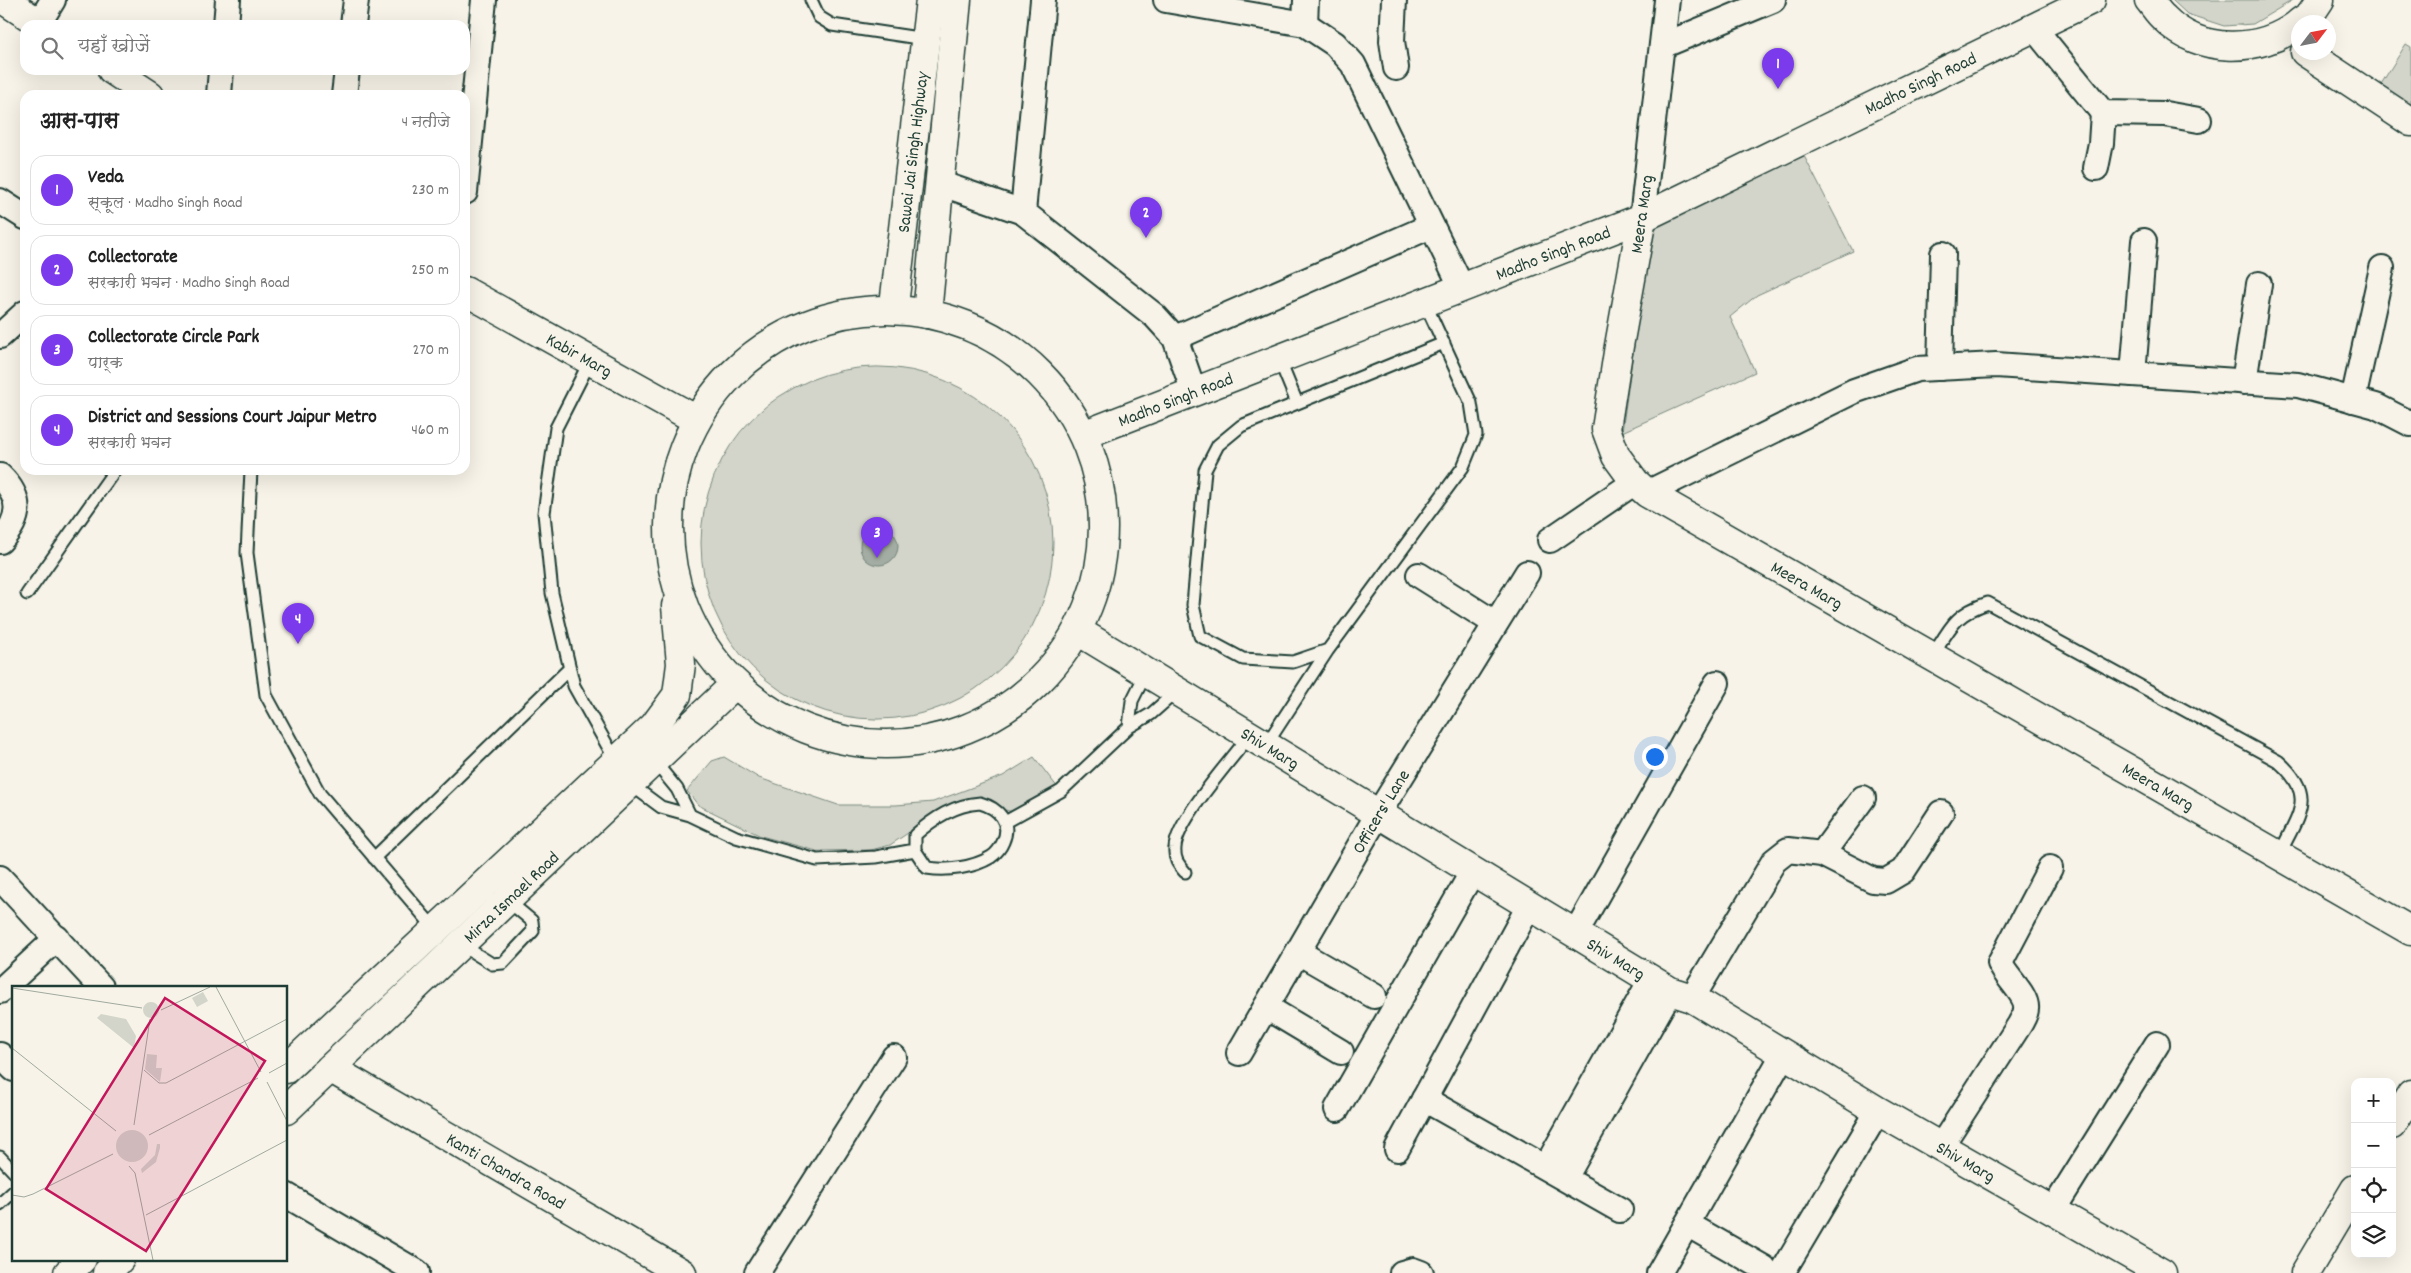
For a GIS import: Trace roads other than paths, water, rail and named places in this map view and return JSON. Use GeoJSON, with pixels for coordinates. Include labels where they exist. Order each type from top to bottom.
{"type":"FeatureCollection","features":[{"type":"Feature","properties":{"kind":"street"},"geometry":{"type":"LineString","coordinates":[[4,0],[34,20]]}},
{"type":"Feature","properties":{"kind":"street"},"geometry":{"type":"LineString","coordinates":[[42,20],[53,0]]}},
{"type":"Feature","properties":{"kind":"street"},"geometry":{"type":"LineString","coordinates":[[226,20],[228,0]]}},
{"type":"Feature","properties":{"kind":"street"},"geometry":{"type":"LineString","coordinates":[[354,20],[356,0]]}},
{"type":"Feature","properties":{"kind":"street"},"geometry":{"type":"LineString","coordinates":[[470,141],[484,0]]}},
{"type":"Feature","properties":{"kind":"street","name":"Sawai Jai Singh Highway"},"geometry":{"type":"LineString","coordinates":[[894,305],[930,0]]}},
{"type":"Feature","properties":{"kind":"street"},"geometry":{"type":"LineString","coordinates":[[927,314],[957,0]]}},
{"type":"Feature","properties":{"kind":"street"},"geometry":{"type":"LineString","coordinates":[[1023,212],[1043,0]]}},
{"type":"Feature","properties":{"kind":"street"},"geometry":{"type":"LineString","coordinates":[[1166,0],[1305,24],[1335,44],[1353,64],[1462,288]]}},
{"type":"Feature","properties":{"kind":"street"},"geometry":{"type":"LineString","coordinates":[[1305,24],[1306,0]]}},
{"type":"Feature","properties":{"kind":"street"},"geometry":{"type":"LineString","coordinates":[[1394,0],[1392,42],[1396,68]]}},
{"type":"Feature","properties":{"kind":"street","name":"Meera Marg"},"geometry":{"type":"LineString","coordinates":[[1667,0],[1642,218],[1606,429],[1616,456],[1641,488],[2411,931]]}},
{"type":"Feature","properties":{"kind":"street"},"geometry":{"type":"LineString","coordinates":[[1662,46],[1773,0]]}},
{"type":"Feature","properties":{"kind":"street","name":"Madho Singh Road"},"geometry":{"type":"LineString","coordinates":[[1083,436],[1642,218],[2091,0]]}},
{"type":"Feature","properties":{"kind":"street"},"geometry":{"type":"LineString","coordinates":[[2149,0],[2165,19],[2191,37],[2222,46],[2253,45],[2291,33]]}},
{"type":"Feature","properties":{"kind":"street"},"geometry":{"type":"LineString","coordinates":[[2310,15],[2320,0]]}},
{"type":"Feature","properties":{"kind":"street"},"geometry":{"type":"LineString","coordinates":[[2034,28],[2103,113],[2101,143],[2096,168]]}},
{"type":"Feature","properties":{"kind":"street"},"geometry":{"type":"LineString","coordinates":[[2317,60],[2411,122]]}},
{"type":"Feature","properties":{"kind":"street"},"geometry":{"type":"LineString","coordinates":[[120,75],[142,90]]}},
{"type":"Feature","properties":{"kind":"street"},"geometry":{"type":"LineString","coordinates":[[219,90],[220,75]]}},
{"type":"Feature","properties":{"kind":"street"},"geometry":{"type":"LineString","coordinates":[[345,90],[346,75]]}},
{"type":"Feature","properties":{"kind":"street"},"geometry":{"type":"LineString","coordinates":[[2103,113],[2165,114],[2199,120]]}},
{"type":"Feature","properties":{"kind":"street"},"geometry":{"type":"LineString","coordinates":[[939,184],[1023,212],[1155,316],[1174,338],[1194,392]]}},
{"type":"Feature","properties":{"kind":"street"},"geometry":{"type":"LineString","coordinates":[[0,201],[20,214]]}},
{"type":"Feature","properties":{"kind":"street"},"geometry":{"type":"LineString","coordinates":[[1174,338],[1431,226]]}},
{"type":"Feature","properties":{"kind":"street"},"geometry":{"type":"LineString","coordinates":[[2133,374],[2144,242]]}},
{"type":"Feature","properties":{"kind":"street"},"geometry":{"type":"LineString","coordinates":[[1940,368],[1943,254]]}},
{"type":"Feature","properties":{"kind":"street"},"geometry":{"type":"LineString","coordinates":[[2353,400],[2382,268]]}},
{"type":"Feature","properties":{"kind":"street"},"geometry":{"type":"LineString","coordinates":[[2244,382],[2259,284]]}},
{"type":"Feature","properties":{"kind":"street","name":"Kabir Marg"},"geometry":{"type":"LineString","coordinates":[[470,294],[696,419]]}},
{"type":"Feature","properties":{"kind":"street"},"geometry":{"type":"LineString","coordinates":[[288,1067],[434,929],[623,773],[677,695],[681,664],[673,572],[668,508],[678,459],[696,419],[722,382],[766,344],[817,319],[894,305],[976,329],[1026,360],[1059,395],[1083,436],[1100,488],[1103,546],[1096,585],[1078,631],[1043,680],[1000,714],[946,738],[894,746],[846,742],[784,721],[735,684],[718,664],[688,620],[673,572]]}},
{"type":"Feature","properties":{"kind":"street"},"geometry":{"type":"LineString","coordinates":[[0,336],[20,318]]}},
{"type":"Feature","properties":{"kind":"street"},"geometry":{"type":"LineString","coordinates":[[1550,540],[1641,488],[1854,391],[1917,369],[1996,365],[2298,385],[2376,406],[2411,424]]}},
{"type":"Feature","properties":{"kind":"street"},"geometry":{"type":"LineString","coordinates":[[0,476],[15,496],[17,515],[12,529],[0,540]]}},
{"type":"Feature","properties":{"kind":"street","name":"Officers' Lane"},"geometry":{"type":"LineString","coordinates":[[1239,1054],[1378,814],[1527,574]]}},
{"type":"Feature","properties":{"kind":"street"},"geometry":{"type":"LineString","coordinates":[[1419,575],[1495,623]]}},
{"type":"Feature","properties":{"kind":"street","name":"Shiv Marg"},"geometry":{"type":"LineString","coordinates":[[1078,631],[1575,934],[1878,1112],[2162,1273]]}},
{"type":"Feature","properties":{"kind":"street"},"geometry":{"type":"LineString","coordinates":[[1575,934],[1717,683]]}},
{"type":"Feature","properties":{"kind":"street","name":"Mirza Ismael Road"},"geometry":{"type":"LineString","coordinates":[[288,1108],[507,900],[623,773],[654,761],[735,684]]}},
{"type":"Feature","properties":{"kind":"street"},"geometry":{"type":"LineString","coordinates":[[1822,854],[1863,798]]}},
{"type":"Feature","properties":{"kind":"street"},"geometry":{"type":"LineString","coordinates":[[1556,1173],[1671,990],[1774,861],[1788,850],[1822,854],[1873,880],[1886,881],[1903,870],[1941,813]]}},
{"type":"Feature","properties":{"kind":"street"},"geometry":{"type":"LineString","coordinates":[[1941,1146],[2020,1024],[2026,1010],[2025,1000],[2003,972],[2000,963],[2050,868]]}},
{"type":"Feature","properties":{"kind":"street"},"geometry":{"type":"LineString","coordinates":[[1337,1109],[1473,871]]}},
{"type":"Feature","properties":{"kind":"street"},"geometry":{"type":"LineString","coordinates":[[0,878],[100,986]]}},
{"type":"Feature","properties":{"kind":"street"},"geometry":{"type":"LineString","coordinates":[[1397,1149],[1529,906]]}},
{"type":"Feature","properties":{"kind":"street"},"geometry":{"type":"LineString","coordinates":[[0,991],[56,938]]}},
{"type":"Feature","properties":{"kind":"street"},"geometry":{"type":"LineString","coordinates":[[1298,952],[1374,996]]}},
{"type":"Feature","properties":{"kind":"street"},"geometry":{"type":"LineString","coordinates":[[1266,1007],[1341,1052]]}},
{"type":"Feature","properties":{"kind":"street"},"geometry":{"type":"LineString","coordinates":[[2053,1210],[2157,1044]]}},
{"type":"Feature","properties":{"kind":"street"},"geometry":{"type":"LineString","coordinates":[[0,1055],[12,1067]]}},
{"type":"Feature","properties":{"kind":"street"},"geometry":{"type":"LineString","coordinates":[[1659,1273],[1783,1055]]}},
{"type":"Feature","properties":{"kind":"street"},"geometry":{"type":"LineString","coordinates":[[756,1273],[894,1057]]}},
{"type":"Feature","properties":{"kind":"street","name":"Kanti Chandra Road"},"geometry":{"type":"LineString","coordinates":[[330,1068],[682,1273]]}},
{"type":"Feature","properties":{"kind":"street"},"geometry":{"type":"LineString","coordinates":[[2393,1123],[2411,1094]]}},
{"type":"Feature","properties":{"kind":"street"},"geometry":{"type":"LineString","coordinates":[[1424,1099],[1620,1210]]}},
{"type":"Feature","properties":{"kind":"street"},"geometry":{"type":"LineString","coordinates":[[1782,1273],[1878,1112]]}},
{"type":"Feature","properties":{"kind":"street"},"geometry":{"type":"LineString","coordinates":[[288,1196],[417,1272]]}},
{"type":"Feature","properties":{"kind":"street"},"geometry":{"type":"LineString","coordinates":[[2305,1273],[2351,1196]]}},
{"type":"Feature","properties":{"kind":"street"},"geometry":{"type":"LineString","coordinates":[[1687,1224],[1764,1268],[1767,1273]]}},
{"type":"Feature","properties":{"kind":"street"},"geometry":{"type":"LineString","coordinates":[[68,1273],[81,1260]]}},
{"type":"Feature","properties":{"kind":"street"},"geometry":{"type":"LineString","coordinates":[[106,1273],[119,1260]]}},
{"type":"Feature","properties":{"kind":"street"},"geometry":{"type":"LineString","coordinates":[[1402,1273],[1413,1270],[1422,1273]]}},
{"type":"Feature","properties":{"kind":"lane"},"geometry":{"type":"LineString","coordinates":[[811,0],[819,17],[832,25],[926,39]]}},
{"type":"Feature","properties":{"kind":"lane"},"geometry":{"type":"LineString","coordinates":[[1185,872],[1176,862],[1175,847],[1181,826],[1258,740],[1328,650],[1463,467],[1470,451],[1476,434],[1471,402],[1425,302]]}},
{"type":"Feature","properties":{"kind":"lane"},"geometry":{"type":"LineString","coordinates":[[1328,650],[1293,662],[1243,659],[1218,648],[1200,636],[1193,604],[1205,470],[1218,445],[1241,426],[1444,343]]}},
{"type":"Feature","properties":{"kind":"lane"},"geometry":{"type":"LineString","coordinates":[[1279,359],[1297,403]]}},
{"type":"Feature","properties":{"kind":"lane"},"geometry":{"type":"LineString","coordinates":[[590,361],[556,428],[544,513],[552,593],[574,686],[623,773],[661,807],[690,814],[736,836],[817,860],[876,857],[915,850]]}},
{"type":"Feature","properties":{"kind":"lane"},"geometry":{"type":"LineString","coordinates":[[27,594],[111,475]]}},
{"type":"Feature","properties":{"kind":"lane"},"geometry":{"type":"LineString","coordinates":[[251,475],[247,553],[266,695],[320,794],[434,929]]}},
{"type":"Feature","properties":{"kind":"lane"},"geometry":{"type":"LineString","coordinates":[[1932,657],[1957,618],[1970,609],[1988,603],[2278,761],[2292,773],[2301,788],[2302,807],[2279,855]]}},
{"type":"Feature","properties":{"kind":"lane"},"geometry":{"type":"LineString","coordinates":[[374,858],[570,668]]}},
{"type":"Feature","properties":{"kind":"lane"},"geometry":{"type":"LineString","coordinates":[[1129,726],[1132,701],[1146,673]]}},
{"type":"Feature","properties":{"kind":"lane"},"geometry":{"type":"LineString","coordinates":[[1005,822],[1061,791],[1129,726],[1151,714],[1177,692]]}},
{"type":"Feature","properties":{"kind":"lane"},"geometry":{"type":"LineString","coordinates":[[654,761],[677,789],[690,814]]}},
{"type":"Feature","properties":{"kind":"lane"},"geometry":{"type":"LineString","coordinates":[[980,802],[991,806],[1000,813],[1005,822],[1006,835],[1001,847],[992,857],[973,864],[946,870],[927,868],[915,850],[915,835],[950,810],[967,804],[980,802]]}},
{"type":"Feature","properties":{"kind":"lane"},"geometry":{"type":"LineString","coordinates":[[460,944],[492,964],[504,963],[533,931],[532,922],[507,900]]}},
{"type":"Feature","properties":{"kind":"lane"},"geometry":{"type":"LineString","coordinates":[[0,1157],[12,1170]]}},
{"type":"Feature","properties":{"kind":"lane"},"geometry":{"type":"LineString","coordinates":[[0,1204],[12,1193]]}},
{"type":"Feature","properties":{"kind":"place","name":"Veda"},"geometry":{"type":"Point","coordinates":[1778,89]}},
{"type":"Feature","properties":{"kind":"place","name":"Collectorate"},"geometry":{"type":"Point","coordinates":[1146,238]}},
{"type":"Feature","properties":{"kind":"place","name":"Collectorate Circle Park"},"geometry":{"type":"Point","coordinates":[877,558]}},
{"type":"Feature","properties":{"kind":"place","name":"District and Sessions Court Jaipur Metro"},"geometry":{"type":"Point","coordinates":[298,644]}}]}
